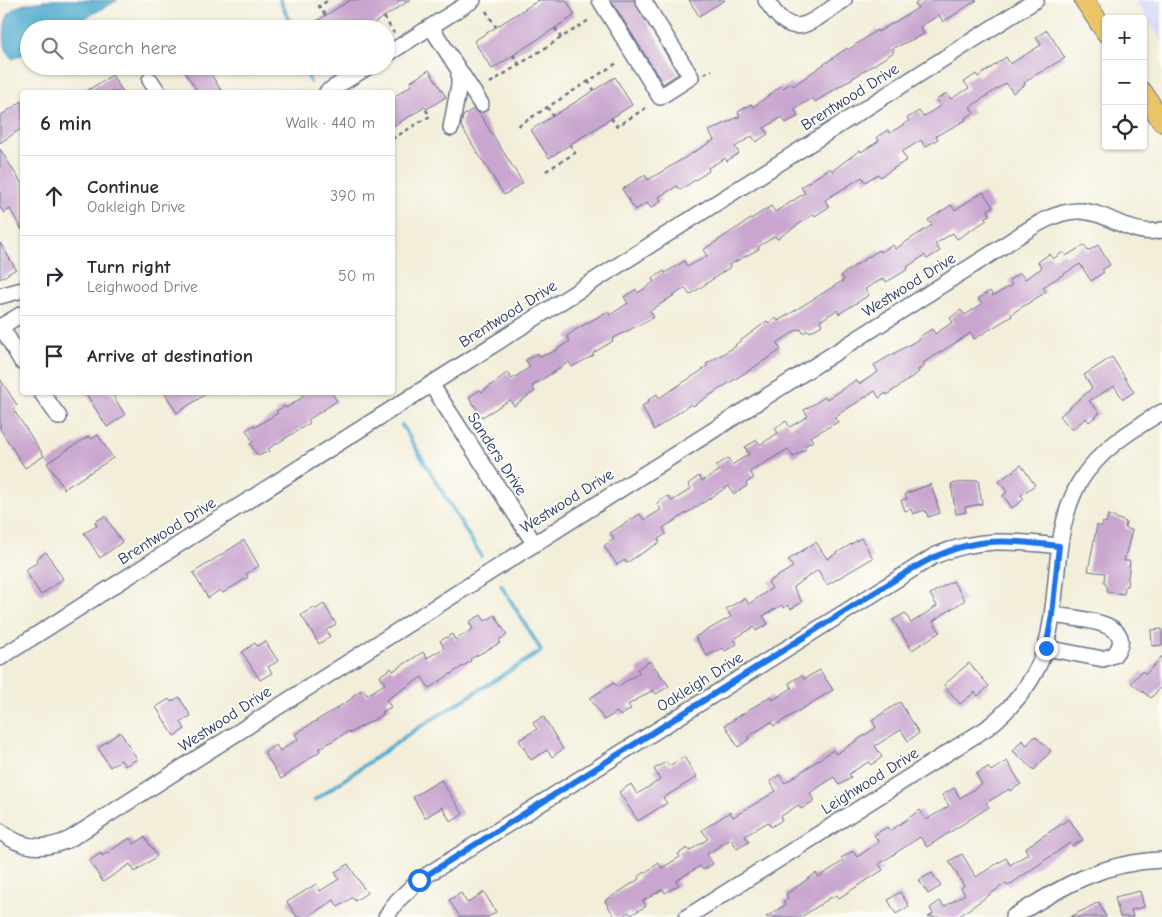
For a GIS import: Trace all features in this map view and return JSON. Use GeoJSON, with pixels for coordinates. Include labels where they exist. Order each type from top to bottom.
{"type":"FeatureCollection","features":[{"type":"Feature","properties":{"kind":"main road"},"geometry":{"type":"LineString","coordinates":[[1084,0],[1102,27]]}},
{"type":"Feature","properties":{"kind":"main road"},"geometry":{"type":"LineString","coordinates":[[1147,98],[1162,122]]}},
{"type":"Feature","properties":{"kind":"street"},"geometry":{"type":"LineString","coordinates":[[395,49],[431,26],[452,6],[473,0]]}},
{"type":"Feature","properties":{"kind":"street"},"geometry":{"type":"LineString","coordinates":[[600,0],[660,97],[692,77],[643,0]]}},
{"type":"Feature","properties":{"kind":"street"},"geometry":{"type":"LineString","coordinates":[[766,0],[780,20],[790,26],[806,24],[844,0]]}},
{"type":"Feature","properties":{"kind":"street","name":"Brentwood Drive"},"geometry":{"type":"LineString","coordinates":[[0,658],[1036,0]]}},
{"type":"Feature","properties":{"kind":"street"},"geometry":{"type":"LineString","coordinates":[[431,26],[481,104]]}},
{"type":"Feature","properties":{"kind":"street"},"geometry":{"type":"LineString","coordinates":[[451,128],[459,85],[459,70]]}},
{"type":"Feature","properties":{"kind":"street"},"geometry":{"type":"LineString","coordinates":[[330,90],[354,75]]}},
{"type":"Feature","properties":{"kind":"street","name":"Westwood Drive"},"geometry":{"type":"LineString","coordinates":[[0,830],[12,840],[26,846],[51,846],[70,839],[978,261],[1055,216],[1078,211],[1091,212],[1134,230],[1155,232],[1162,230]]}},
{"type":"Feature","properties":{"kind":"street"},"geometry":{"type":"LineString","coordinates":[[11,293],[20,313]]}},
{"type":"Feature","properties":{"kind":"street"},"geometry":{"type":"LineString","coordinates":[[20,316],[1,326],[20,359]]}},
{"type":"Feature","properties":{"kind":"street","name":"Sanders Drive"},"geometry":{"type":"LineString","coordinates":[[431,384],[534,543]]}},
{"type":"Feature","properties":{"kind":"street"},"geometry":{"type":"LineString","coordinates":[[42,395],[59,417]]}},
{"type":"Feature","properties":{"kind":"street","name":"Leighwood Drive"},"geometry":{"type":"LineString","coordinates":[[687,917],[987,728],[1018,699],[1029,683],[1046,648],[1052,615],[1059,546],[1069,503],[1080,482],[1106,450],[1162,412]]}},
{"type":"Feature","properties":{"kind":"street","name":"Oakleigh Drive"},"geometry":{"type":"LineString","coordinates":[[386,917],[397,901],[419,880],[934,556],[962,546],[982,542],[1014,541],[1059,546]]}},
{"type":"Feature","properties":{"kind":"street"},"geometry":{"type":"LineString","coordinates":[[1046,648],[1103,659],[1114,655],[1120,645],[1118,633],[1110,625],[1052,615]]}},
{"type":"Feature","properties":{"kind":"street"},"geometry":{"type":"LineString","coordinates":[[1014,917],[1053,892],[1086,875],[1129,863],[1162,860]]}},
{"type":"Feature","properties":{"kind":"path"},"geometry":{"type":"LineString","coordinates":[[326,16],[319,6],[329,0]]}},
{"type":"Feature","properties":{"kind":"path"},"geometry":{"type":"LineString","coordinates":[[486,11],[496,27]]}},
{"type":"Feature","properties":{"kind":"path"},"geometry":{"type":"LineString","coordinates":[[490,83],[589,20]]}},
{"type":"Feature","properties":{"kind":"path"},"geometry":{"type":"LineString","coordinates":[[555,28],[561,38]]}},
{"type":"Feature","properties":{"kind":"path"},"geometry":{"type":"LineString","coordinates":[[514,55],[519,64]]}},
{"type":"Feature","properties":{"kind":"path"},"geometry":{"type":"LineString","coordinates":[[518,126],[616,63]]}},
{"type":"Feature","properties":{"kind":"path"},"geometry":{"type":"LineString","coordinates":[[588,81],[594,90]]}},
{"type":"Feature","properties":{"kind":"path"},"geometry":{"type":"LineString","coordinates":[[611,118],[617,126],[654,103]]}},
{"type":"Feature","properties":{"kind":"path"},"geometry":{"type":"LineString","coordinates":[[395,137],[430,116],[424,107]]}},
{"type":"Feature","properties":{"kind":"path"},"geometry":{"type":"LineString","coordinates":[[547,107],[553,116]]}},
{"type":"Feature","properties":{"kind":"path"},"geometry":{"type":"LineString","coordinates":[[546,171],[575,153],[570,144]]}},
{"type":"Feature","properties":{"kind":"shaded area"},"geometry":{"type":"Polygon","coordinates":[[[1135,0],[1162,0],[1162,41],[1147,18],[1147,15],[1145,15],[1135,0]]]}},
{"type":"Feature","properties":{"kind":"water"},"geometry":{"type":"Polygon","coordinates":[[[50,0],[118,0],[81,20],[20,20],[20,56],[13,59],[6,50],[4,35],[6,20],[16,7],[50,0]]]}},
{"type":"Feature","properties":{"kind":"building"},"geometry":{"type":"Polygon","coordinates":[[[350,0],[410,0],[379,20],[318,20],[350,0]]]}},
{"type":"Feature","properties":{"kind":"building"},"geometry":{"type":"Polygon","coordinates":[[[539,0],[566,0],[575,15],[492,69],[474,41],[539,0]]]}},
{"type":"Feature","properties":{"kind":"building"},"geometry":{"type":"Polygon","coordinates":[[[611,0],[634,0],[678,74],[663,84],[611,0]]]}},
{"type":"Feature","properties":{"kind":"building"},"geometry":{"type":"Polygon","coordinates":[[[689,0],[725,0],[699,16],[689,0]]]}},
{"type":"Feature","properties":{"kind":"building"},"geometry":{"type":"Polygon","coordinates":[[[921,0],[977,0],[943,22],[939,15],[920,27],[924,34],[892,49],[894,52],[815,102],[813,98],[794,109],[798,116],[786,123],[782,117],[764,128],[768,134],[756,142],[752,136],[735,147],[739,153],[727,161],[725,158],[708,168],[709,171],[680,190],[677,186],[659,197],[661,201],[651,208],[647,203],[635,210],[622,189],[645,175],[648,180],[714,140],[709,131],[740,116],[738,112],[751,104],[753,107],[781,86],[783,88],[791,83],[793,86],[847,48],[848,50],[877,30],[878,32],[918,8],[915,4],[921,0]]]}},
{"type":"Feature","properties":{"kind":"building"},"geometry":{"type":"Polygon","coordinates":[[[1047,30],[1065,58],[1032,77],[1024,83],[1025,85],[1013,93],[1006,83],[970,107],[974,113],[965,118],[966,120],[936,136],[938,139],[925,147],[921,140],[902,152],[907,160],[880,177],[878,174],[865,182],[862,177],[825,200],[829,207],[815,216],[814,214],[777,239],[775,236],[758,247],[759,249],[729,265],[730,267],[690,295],[685,288],[650,311],[654,317],[612,339],[613,341],[593,353],[594,355],[572,367],[569,362],[532,386],[535,391],[514,406],[510,400],[482,417],[469,397],[480,390],[482,392],[508,372],[512,379],[530,367],[526,360],[538,353],[539,356],[551,353],[570,341],[567,336],[608,311],[610,315],[628,303],[624,297],[636,289],[638,293],[654,282],[652,279],[664,271],[665,273],[684,261],[687,267],[707,256],[703,250],[771,206],[775,212],[805,193],[801,187],[830,168],[832,171],[860,150],[861,152],[879,141],[877,137],[888,130],[890,133],[909,121],[907,118],[919,111],[923,117],[940,106],[936,100],[947,93],[951,99],[969,88],[964,82],[976,74],[978,77],[1006,57],[1010,64],[1041,45],[1036,37],[1047,30]]]}},
{"type":"Feature","properties":{"kind":"building"},"geometry":{"type":"Polygon","coordinates":[[[429,70],[446,97],[395,125],[395,96],[412,85],[410,82],[429,70]]]}},
{"type":"Feature","properties":{"kind":"building"},"geometry":{"type":"Polygon","coordinates":[[[112,75],[122,90],[88,90],[112,75]]]}},
{"type":"Feature","properties":{"kind":"building"},"geometry":{"type":"Polygon","coordinates":[[[187,75],[212,75],[221,90],[197,90],[187,75]]]}},
{"type":"Feature","properties":{"kind":"building"},"geometry":{"type":"Polygon","coordinates":[[[615,77],[632,105],[549,158],[531,130],[615,77]]]}},
{"type":"Feature","properties":{"kind":"building"},"geometry":{"type":"Polygon","coordinates":[[[20,102],[20,129],[0,143],[0,116],[20,102]]]}},
{"type":"Feature","properties":{"kind":"building"},"geometry":{"type":"Polygon","coordinates":[[[473,109],[479,113],[523,183],[504,195],[461,126],[463,116],[473,109]]]}},
{"type":"Feature","properties":{"kind":"building"},"geometry":{"type":"Polygon","coordinates":[[[0,149],[20,181],[20,226],[10,209],[4,213],[0,207],[0,149]]]}},
{"type":"Feature","properties":{"kind":"building"},"geometry":{"type":"Polygon","coordinates":[[[983,192],[993,207],[988,210],[990,215],[985,218],[987,220],[957,239],[953,233],[935,244],[940,251],[927,259],[925,255],[907,267],[908,269],[886,282],[884,278],[865,289],[869,295],[839,314],[837,310],[820,321],[822,325],[810,332],[808,330],[803,333],[801,329],[795,331],[777,343],[781,350],[693,406],[691,404],[654,430],[642,406],[649,402],[648,400],[657,394],[659,398],[701,371],[708,365],[706,364],[736,346],[767,321],[769,323],[776,318],[778,321],[844,280],[841,275],[879,250],[881,252],[893,245],[895,249],[932,225],[928,220],[951,205],[955,210],[983,192]]]}},
{"type":"Feature","properties":{"kind":"building"},"geometry":{"type":"Polygon","coordinates":[[[0,243],[16,269],[0,279],[0,243]]]}},
{"type":"Feature","properties":{"kind":"building"},"geometry":{"type":"Polygon","coordinates":[[[1084,245],[1088,251],[1098,245],[1110,265],[1091,281],[1080,264],[1043,287],[1046,292],[1011,314],[1012,316],[974,339],[971,333],[923,363],[925,366],[918,370],[919,372],[887,395],[886,393],[879,398],[875,391],[834,417],[838,422],[810,437],[813,441],[804,446],[806,449],[793,457],[788,449],[750,472],[754,478],[746,483],[747,486],[734,494],[729,486],[663,528],[666,534],[658,539],[660,542],[626,563],[625,560],[617,565],[604,546],[614,539],[610,533],[640,514],[644,520],[661,510],[657,503],[668,496],[672,501],[691,489],[688,484],[699,476],[702,481],[719,471],[716,466],[728,458],[732,465],[749,454],[745,447],[757,440],[760,445],[778,433],[775,428],[786,421],[790,427],[808,416],[804,410],[825,397],[827,399],[856,380],[859,384],[878,372],[874,365],[921,338],[920,336],[932,329],[935,334],[953,322],[950,318],[961,310],[965,315],[982,304],[978,299],[990,291],[993,296],[1012,285],[1009,280],[1020,273],[1025,279],[1042,268],[1038,262],[1049,254],[1053,259],[1063,252],[1066,256],[1084,245]]]}},
{"type":"Feature","properties":{"kind":"building"},"geometry":{"type":"Polygon","coordinates":[[[1112,357],[1134,392],[1123,399],[1114,386],[1089,401],[1100,413],[1089,422],[1086,418],[1072,430],[1060,416],[1092,388],[1084,375],[1112,357]]]}},
{"type":"Feature","properties":{"kind":"building"},"geometry":{"type":"Polygon","coordinates":[[[0,379],[17,405],[13,409],[44,456],[25,468],[0,429],[0,379]]]}},
{"type":"Feature","properties":{"kind":"building"},"geometry":{"type":"Polygon","coordinates":[[[87,395],[113,395],[125,415],[107,427],[87,395]]]}},
{"type":"Feature","properties":{"kind":"building"},"geometry":{"type":"Polygon","coordinates":[[[166,395],[204,395],[177,413],[166,395]]]}},
{"type":"Feature","properties":{"kind":"building"},"geometry":{"type":"Polygon","coordinates":[[[302,395],[333,395],[337,401],[308,420],[310,423],[268,449],[270,451],[258,456],[250,444],[253,442],[246,430],[254,425],[255,427],[278,413],[276,411],[285,406],[286,408],[303,397],[302,395]]]}},
{"type":"Feature","properties":{"kind":"building"},"geometry":{"type":"Polygon","coordinates":[[[98,435],[113,458],[64,489],[47,463],[89,436],[91,439],[98,435]]]}},
{"type":"Feature","properties":{"kind":"building"},"geometry":{"type":"Polygon","coordinates":[[[1021,465],[1035,485],[1021,495],[1024,499],[1012,508],[1003,495],[1007,492],[999,481],[1021,465]]]}},
{"type":"Feature","properties":{"kind":"building"},"geometry":{"type":"Polygon","coordinates":[[[978,480],[982,504],[965,507],[966,512],[956,514],[951,484],[978,480]]]}},
{"type":"Feature","properties":{"kind":"building"},"geometry":{"type":"Polygon","coordinates":[[[931,484],[940,513],[928,517],[925,510],[913,514],[911,509],[905,511],[901,500],[907,499],[905,494],[931,484]]]}},
{"type":"Feature","properties":{"kind":"building"},"geometry":{"type":"Polygon","coordinates":[[[1108,515],[1126,522],[1125,528],[1132,530],[1124,561],[1130,561],[1127,586],[1125,586],[1124,594],[1107,592],[1104,582],[1105,573],[1088,571],[1097,525],[1101,527],[1103,522],[1106,523],[1108,515]]]}},
{"type":"Feature","properties":{"kind":"building"},"geometry":{"type":"Polygon","coordinates":[[[105,516],[122,542],[100,558],[84,533],[97,526],[95,522],[105,516]]]}},
{"type":"Feature","properties":{"kind":"building"},"geometry":{"type":"Polygon","coordinates":[[[861,538],[873,558],[827,585],[818,570],[793,587],[802,602],[791,609],[788,605],[784,608],[782,605],[763,616],[768,624],[756,631],[754,627],[734,639],[737,644],[725,651],[723,648],[707,656],[695,637],[731,617],[726,609],[745,598],[749,604],[772,588],[768,582],[793,567],[788,560],[816,542],[827,559],[861,538]]]}},
{"type":"Feature","properties":{"kind":"building"},"geometry":{"type":"Polygon","coordinates":[[[244,540],[259,566],[246,574],[248,577],[239,583],[223,593],[220,590],[208,598],[193,573],[244,540]]]}},
{"type":"Feature","properties":{"kind":"building"},"geometry":{"type":"Polygon","coordinates":[[[46,552],[63,579],[41,595],[25,570],[38,562],[36,559],[46,552]]]}},
{"type":"Feature","properties":{"kind":"building"},"geometry":{"type":"Polygon","coordinates":[[[953,581],[965,600],[933,621],[940,632],[912,650],[893,620],[905,613],[911,623],[937,606],[930,594],[953,581]]]}},
{"type":"Feature","properties":{"kind":"building"},"geometry":{"type":"Polygon","coordinates":[[[324,604],[336,624],[326,630],[330,636],[319,644],[301,615],[314,607],[316,609],[324,604]]]}},
{"type":"Feature","properties":{"kind":"building"},"geometry":{"type":"Polygon","coordinates":[[[481,615],[485,621],[495,615],[507,635],[499,640],[500,643],[470,659],[471,661],[429,688],[422,677],[386,700],[391,707],[382,712],[384,714],[350,733],[349,731],[319,749],[320,751],[281,779],[264,752],[276,745],[280,751],[298,739],[295,734],[353,698],[352,696],[363,689],[367,695],[385,684],[380,676],[391,668],[393,671],[423,652],[427,658],[444,648],[440,641],[452,634],[455,640],[473,629],[469,622],[481,615]]]}},
{"type":"Feature","properties":{"kind":"building"},"geometry":{"type":"Polygon","coordinates":[[[1162,629],[1162,645],[1152,646],[1151,630],[1162,629]]]}},
{"type":"Feature","properties":{"kind":"building"},"geometry":{"type":"Polygon","coordinates":[[[265,641],[278,661],[268,667],[272,673],[260,680],[242,652],[255,643],[257,646],[265,641]]]}},
{"type":"Feature","properties":{"kind":"building"},"geometry":{"type":"Polygon","coordinates":[[[1162,656],[1162,686],[1151,698],[1131,683],[1142,671],[1146,674],[1162,656]]]}},
{"type":"Feature","properties":{"kind":"building"},"geometry":{"type":"Polygon","coordinates":[[[650,661],[669,686],[656,694],[653,690],[628,705],[631,709],[620,716],[617,712],[604,720],[590,698],[614,683],[617,687],[639,673],[637,669],[650,661]]]}},
{"type":"Feature","properties":{"kind":"building"},"geometry":{"type":"Polygon","coordinates":[[[969,663],[989,686],[978,696],[975,692],[960,704],[944,685],[969,663]]]}},
{"type":"Feature","properties":{"kind":"building"},"geometry":{"type":"Polygon","coordinates":[[[820,670],[833,690],[774,726],[771,722],[748,737],[749,739],[738,747],[725,725],[771,696],[773,700],[792,688],[789,683],[802,675],[804,679],[820,670]]]}},
{"type":"Feature","properties":{"kind":"building"},"geometry":{"type":"Polygon","coordinates":[[[179,697],[191,716],[181,722],[185,729],[174,736],[156,707],[169,699],[171,702],[179,697]]]}},
{"type":"Feature","properties":{"kind":"building"},"geometry":{"type":"Polygon","coordinates":[[[900,702],[919,733],[908,741],[901,730],[875,746],[882,757],[871,765],[868,762],[849,774],[851,778],[839,785],[834,777],[810,793],[814,801],[801,809],[798,805],[780,817],[782,820],[771,827],[768,822],[745,836],[749,842],[737,849],[731,839],[707,854],[713,864],[703,870],[700,866],[676,881],[679,885],[665,893],[663,889],[643,901],[646,906],[631,915],[629,912],[621,917],[615,917],[605,901],[639,879],[638,877],[659,863],[662,868],[680,857],[678,854],[687,848],[689,851],[708,839],[702,830],[730,812],[733,817],[776,791],[770,781],[779,775],[785,783],[833,750],[836,754],[876,728],[872,720],[900,702]]]}},
{"type":"Feature","properties":{"kind":"building"},"geometry":{"type":"Polygon","coordinates":[[[543,716],[563,749],[552,757],[547,750],[531,760],[519,740],[537,729],[533,723],[543,716]]]}},
{"type":"Feature","properties":{"kind":"building"},"geometry":{"type":"Polygon","coordinates":[[[120,732],[137,759],[125,766],[121,760],[110,767],[98,748],[120,732]]]}},
{"type":"Feature","properties":{"kind":"building"},"geometry":{"type":"Polygon","coordinates":[[[1035,736],[1051,751],[1034,770],[1013,751],[1022,740],[1027,745],[1035,736]]]}},
{"type":"Feature","properties":{"kind":"building"},"geometry":{"type":"Polygon","coordinates":[[[684,757],[697,777],[663,798],[667,803],[638,821],[619,792],[631,784],[637,794],[660,780],[654,769],[666,762],[669,766],[684,757]]]}},
{"type":"Feature","properties":{"kind":"building"},"geometry":{"type":"Polygon","coordinates":[[[1007,761],[1021,784],[986,803],[989,807],[927,847],[920,837],[879,864],[883,870],[839,898],[837,895],[830,898],[801,917],[766,917],[785,905],[783,902],[788,899],[786,894],[816,873],[819,877],[843,861],[841,858],[853,851],[857,857],[879,842],[874,835],[887,827],[890,831],[920,810],[926,820],[949,806],[942,795],[954,788],[960,798],[982,784],[976,774],[988,767],[991,771],[1007,761]]]}},
{"type":"Feature","properties":{"kind":"building"},"geometry":{"type":"Polygon","coordinates":[[[441,780],[463,814],[451,822],[442,807],[425,818],[413,797],[441,780]]]}},
{"type":"Feature","properties":{"kind":"building"},"geometry":{"type":"Polygon","coordinates":[[[1069,819],[1083,840],[1072,846],[1070,843],[1008,886],[1006,883],[958,917],[928,917],[933,914],[930,908],[940,901],[944,907],[965,894],[961,888],[964,886],[949,861],[962,854],[976,877],[1006,858],[1010,865],[1028,854],[1025,848],[1069,819]]]}},
{"type":"Feature","properties":{"kind":"building"},"geometry":{"type":"Polygon","coordinates":[[[145,837],[157,856],[135,872],[130,864],[103,882],[89,861],[101,853],[102,856],[130,838],[134,844],[145,837]]]}},
{"type":"Feature","properties":{"kind":"building"},"geometry":{"type":"Polygon","coordinates":[[[348,864],[367,893],[355,901],[353,897],[338,907],[334,900],[307,917],[297,917],[287,902],[316,884],[320,891],[339,879],[335,872],[348,864]]]}},
{"type":"Feature","properties":{"kind":"building"},"geometry":{"type":"Polygon","coordinates":[[[932,873],[941,886],[928,894],[919,880],[932,873]]]}},
{"type":"Feature","properties":{"kind":"building"},"geometry":{"type":"Polygon","coordinates":[[[1140,891],[1144,907],[1131,910],[1133,917],[1120,917],[1115,897],[1140,891]]]}},
{"type":"Feature","properties":{"kind":"building"},"geometry":{"type":"Polygon","coordinates":[[[484,892],[496,912],[488,917],[460,917],[449,900],[461,893],[467,903],[484,892]]]}},
{"type":"Feature","properties":{"kind":"building"},"geometry":{"type":"Polygon","coordinates":[[[900,892],[909,906],[896,914],[888,900],[900,892]]]}},
{"type":"Feature","properties":{"kind":"building"},"geometry":{"type":"Polygon","coordinates":[[[1099,902],[1106,917],[1070,917],[1099,902]]]}},
{"type":"Feature","properties":{"kind":"waterway"},"geometry":{"type":"LineString","coordinates":[[280,0],[289,20]]}},
{"type":"Feature","properties":{"kind":"waterway"},"geometry":{"type":"LineString","coordinates":[[308,75],[310,82]]}},
{"type":"Feature","properties":{"kind":"waterway"},"geometry":{"type":"LineString","coordinates":[[402,425],[481,556]]}},
{"type":"Feature","properties":{"kind":"waterway"},"geometry":{"type":"LineString","coordinates":[[315,800],[415,730],[540,652],[541,650],[501,585]]}},
{"type":"Feature","properties":{"kind":"route"},"geometry":{"type":"LineString","coordinates":[[419,880],[912,569],[943,552],[962,546],[995,541],[1059,546],[1050,632],[1046,648]]}}]}
